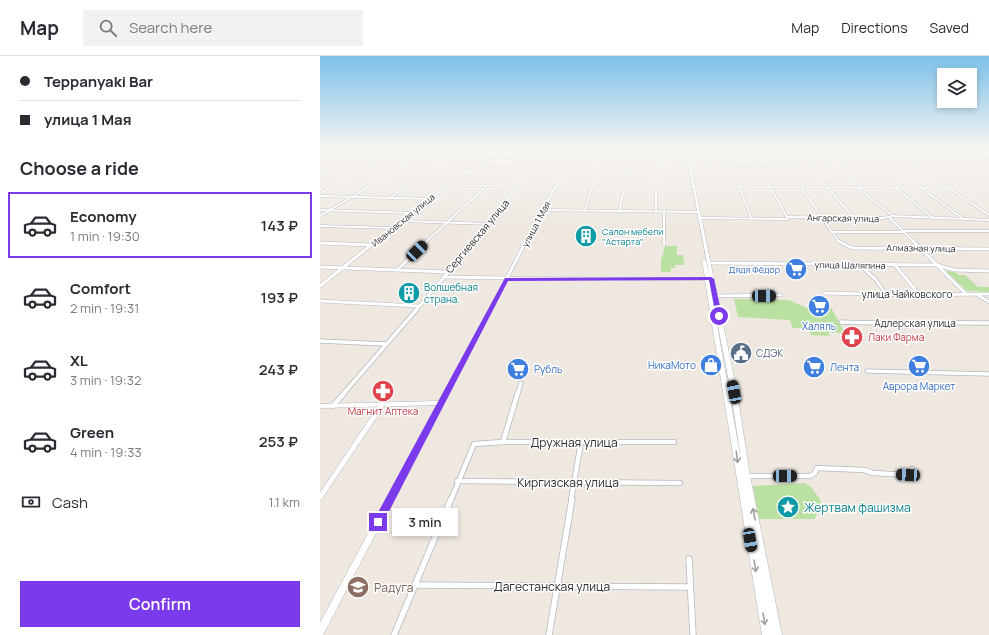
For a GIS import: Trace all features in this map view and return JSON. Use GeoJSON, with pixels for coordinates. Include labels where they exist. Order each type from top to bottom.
{"type":"FeatureCollection","features":[{"type":"Feature","properties":{"kind":"main road"},"geometry":{"type":"LineString","coordinates":[[690,175],[709,279],[715,296],[734,392],[744,476],[767,635]]}},
{"type":"Feature","properties":{"kind":"main road"},"geometry":{"type":"LineString","coordinates":[[697,212],[727,389],[777,635]]}},
{"type":"Feature","properties":{"kind":"main road"},"geometry":{"type":"LineString","coordinates":[[320,632],[507,279],[709,279]]}},
{"type":"Feature","properties":{"kind":"main road"},"geometry":{"type":"LineString","coordinates":[[320,406],[441,403]]}},
{"type":"Feature","properties":{"kind":"street"},"geometry":{"type":"LineString","coordinates":[[320,193],[353,175]]}},
{"type":"Feature","properties":{"kind":"street"},"geometry":{"type":"LineString","coordinates":[[320,216],[388,175]]}},
{"type":"Feature","properties":{"kind":"street"},"geometry":{"type":"LineString","coordinates":[[390,198],[425,175]]}},
{"type":"Feature","properties":{"kind":"street","name":"Ивановская улица"},"geometry":{"type":"LineString","coordinates":[[320,286],[460,175]]}},
{"type":"Feature","properties":{"kind":"street","name":"Сергиевская улица"},"geometry":{"type":"LineString","coordinates":[[332,406],[490,224],[524,175]]}},
{"type":"Feature","properties":{"kind":"street","name":"улица 1 Мая"},"geometry":{"type":"LineString","coordinates":[[507,279],[562,175]]}},
{"type":"Feature","properties":{"kind":"street"},"geometry":{"type":"LineString","coordinates":[[584,211],[597,175]]}},
{"type":"Feature","properties":{"kind":"street"},"geometry":{"type":"LineString","coordinates":[[619,212],[627,175]]}},
{"type":"Feature","properties":{"kind":"street"},"geometry":{"type":"LineString","coordinates":[[656,212],[657,175]]}},
{"type":"Feature","properties":{"kind":"street"},"geometry":{"type":"LineString","coordinates":[[734,175],[751,217]]}},
{"type":"Feature","properties":{"kind":"street"},"geometry":{"type":"LineString","coordinates":[[762,175],[787,217]]}},
{"type":"Feature","properties":{"kind":"street"},"geometry":{"type":"LineString","coordinates":[[792,175],[794,178],[935,179]]}},
{"type":"Feature","properties":{"kind":"street"},"geometry":{"type":"LineString","coordinates":[[849,175],[863,188]]}},
{"type":"Feature","properties":{"kind":"street"},"geometry":{"type":"LineString","coordinates":[[930,175],[989,215]]}},
{"type":"Feature","properties":{"kind":"street"},"geometry":{"type":"LineString","coordinates":[[448,185],[516,186]]}},
{"type":"Feature","properties":{"kind":"street"},"geometry":{"type":"LineString","coordinates":[[397,270],[486,186]]}},
{"type":"Feature","properties":{"kind":"street"},"geometry":{"type":"LineString","coordinates":[[692,187],[949,188]]}},
{"type":"Feature","properties":{"kind":"street"},"geometry":{"type":"LineString","coordinates":[[801,188],[831,232],[989,231]]}},
{"type":"Feature","properties":{"kind":"street"},"geometry":{"type":"LineString","coordinates":[[828,188],[854,218]]}},
{"type":"Feature","properties":{"kind":"street"},"geometry":{"type":"LineString","coordinates":[[858,188],[893,216]]}},
{"type":"Feature","properties":{"kind":"street"},"geometry":{"type":"LineString","coordinates":[[896,188],[932,217]]}},
{"type":"Feature","properties":{"kind":"street"},"geometry":{"type":"LineString","coordinates":[[922,188],[963,218]]}},
{"type":"Feature","properties":{"kind":"street"},"geometry":{"type":"LineString","coordinates":[[320,196],[430,199]]}},
{"type":"Feature","properties":{"kind":"street"},"geometry":{"type":"LineString","coordinates":[[320,210],[413,213]]}},
{"type":"Feature","properties":{"kind":"street"},"geometry":{"type":"LineString","coordinates":[[543,210],[697,212]]}},
{"type":"Feature","properties":{"kind":"street"},"geometry":{"type":"LineString","coordinates":[[664,212],[664,244]]}},
{"type":"Feature","properties":{"kind":"street","name":"Ангарская улица"},"geometry":{"type":"LineString","coordinates":[[699,218],[890,218],[893,216],[989,220]]}},
{"type":"Feature","properties":{"kind":"street"},"geometry":{"type":"LineString","coordinates":[[890,218],[967,294]]}},
{"type":"Feature","properties":{"kind":"street"},"geometry":{"type":"LineString","coordinates":[[403,221],[490,224]]}},
{"type":"Feature","properties":{"kind":"street"},"geometry":{"type":"LineString","coordinates":[[320,226],[394,228]]}},
{"type":"Feature","properties":{"kind":"street","name":"Алмазная улица"},"geometry":{"type":"LineString","coordinates":[[831,232],[839,243],[852,248],[989,249]]}},
{"type":"Feature","properties":{"kind":"street"},"geometry":{"type":"LineString","coordinates":[[320,244],[372,245]]}},
{"type":"Feature","properties":{"kind":"street","name":"улица Шаляпина"},"geometry":{"type":"LineString","coordinates":[[711,263],[937,265],[954,270],[989,270]]}},
{"type":"Feature","properties":{"kind":"street"},"geometry":{"type":"LineString","coordinates":[[862,265],[862,267],[876,280],[886,294]]}},
{"type":"Feature","properties":{"kind":"street"},"geometry":{"type":"LineString","coordinates":[[895,265],[918,293]]}},
{"type":"Feature","properties":{"kind":"street"},"geometry":{"type":"LineString","coordinates":[[320,267],[447,272]]}},
{"type":"Feature","properties":{"kind":"street"},"geometry":{"type":"LineString","coordinates":[[443,277],[507,279]]}},
{"type":"Feature","properties":{"kind":"street","name":"улица Чайковского"},"geometry":{"type":"LineString","coordinates":[[824,293],[989,294]]}},
{"type":"Feature","properties":{"kind":"street"},"geometry":{"type":"LineString","coordinates":[[977,294],[989,302]]}},
{"type":"Feature","properties":{"kind":"street"},"geometry":{"type":"LineString","coordinates":[[715,296],[781,296]]}},
{"type":"Feature","properties":{"kind":"street"},"geometry":{"type":"LineString","coordinates":[[320,301],[418,306]]}},
{"type":"Feature","properties":{"kind":"street","name":"Адлерская улица"},"geometry":{"type":"LineString","coordinates":[[841,322],[899,324],[917,322],[989,323]]}},
{"type":"Feature","properties":{"kind":"street"},"geometry":{"type":"LineString","coordinates":[[320,341],[385,344]]}},
{"type":"Feature","properties":{"kind":"street"},"geometry":{"type":"LineString","coordinates":[[867,371],[989,374]]}},
{"type":"Feature","properties":{"kind":"street"},"geometry":{"type":"LineString","coordinates":[[503,442],[521,383]]}},
{"type":"Feature","properties":{"kind":"street"},"geometry":{"type":"LineString","coordinates":[[320,497],[382,405]]}},
{"type":"Feature","properties":{"kind":"street","name":"Дружная улица"},"geometry":{"type":"LineString","coordinates":[[457,481],[474,444],[503,442],[674,442]]}},
{"type":"Feature","properties":{"kind":"street"},"geometry":{"type":"LineString","coordinates":[[549,635],[581,442]]}},
{"type":"Feature","properties":{"kind":"street"},"geometry":{"type":"LineString","coordinates":[[744,476],[810,476],[815,473],[817,468],[864,470],[873,474],[908,475],[912,469]]}},
{"type":"Feature","properties":{"kind":"street"},"geometry":{"type":"LineString","coordinates":[[394,635],[457,481]]}},
{"type":"Feature","properties":{"kind":"street","name":"Киргизская улица"},"geometry":{"type":"LineString","coordinates":[[457,481],[680,483]]}},
{"type":"Feature","properties":{"kind":"street"},"geometry":{"type":"LineString","coordinates":[[689,559],[694,635]]}},
{"type":"Feature","properties":{"kind":"street","name":"Дагестанская улица"},"geometry":{"type":"LineString","coordinates":[[415,585],[690,587]]}},
{"type":"Feature","properties":{"kind":"green space"},"geometry":{"type":"Polygon","coordinates":[[[665,246],[677,246],[677,255],[683,255],[683,258],[662,258],[665,246]]]}},
{"type":"Feature","properties":{"kind":"green space"},"geometry":{"type":"Polygon","coordinates":[[[661,258],[684,258],[684,265],[675,265],[675,268],[671,268],[671,272],[661,272],[661,258]]]}},
{"type":"Feature","properties":{"kind":"green space"},"geometry":{"type":"Polygon","coordinates":[[[946,271],[955,272],[959,275],[965,275],[978,287],[989,287],[989,292],[967,291],[946,271]]]}},
{"type":"Feature","properties":{"kind":"green space"},"geometry":{"type":"Polygon","coordinates":[[[734,299],[788,300],[810,309],[813,307],[826,310],[830,306],[845,333],[828,332],[830,336],[811,335],[808,328],[793,328],[790,320],[738,317],[734,299]]]}},
{"type":"Feature","properties":{"kind":"green space"},"geometry":{"type":"Polygon","coordinates":[[[805,483],[812,488],[821,501],[815,519],[759,519],[753,486],[805,483]]]}},
{"type":"Feature","properties":{"kind":"place","name":"Салон мебели \"Астарта\""},"geometry":{"type":"Point","coordinates":[586,236]}},
{"type":"Feature","properties":{"kind":"place","name":"Дядя Фёдор"},"geometry":{"type":"Point","coordinates":[796,269]}},
{"type":"Feature","properties":{"kind":"place","name":"Волшебная страна."},"geometry":{"type":"Point","coordinates":[409,293]}},
{"type":"Feature","properties":{"kind":"place","name":"Халяль"},"geometry":{"type":"Point","coordinates":[819,306]}},
{"type":"Feature","properties":{"kind":"place","name":"Лаки Фарма"},"geometry":{"type":"Point","coordinates":[852,337]}},
{"type":"Feature","properties":{"kind":"place","name":"СДЭК"},"geometry":{"type":"Point","coordinates":[741,353]}},
{"type":"Feature","properties":{"kind":"place","name":"НикаМото"},"geometry":{"type":"Point","coordinates":[711,365]}},
{"type":"Feature","properties":{"kind":"place","name":"Аврора Маркет"},"geometry":{"type":"Point","coordinates":[919,366]}},
{"type":"Feature","properties":{"kind":"place","name":"Лента"},"geometry":{"type":"Point","coordinates":[814,367]}},
{"type":"Feature","properties":{"kind":"place","name":"Рубль"},"geometry":{"type":"Point","coordinates":[518,369]}},
{"type":"Feature","properties":{"kind":"place","name":"Магнит Аптека"},"geometry":{"type":"Point","coordinates":[383,391]}},
{"type":"Feature","properties":{"kind":"place","name":"Жертвам фашизма"},"geometry":{"type":"Point","coordinates":[788,507]}},
{"type":"Feature","properties":{"kind":"place","name":"Радуга"},"geometry":{"type":"Point","coordinates":[358,587]}},
{"type":"Feature","properties":{"kind":"route"},"geometry":{"type":"LineString","coordinates":[[378,522],[507,279],[711,279],[719,316]]}}]}
